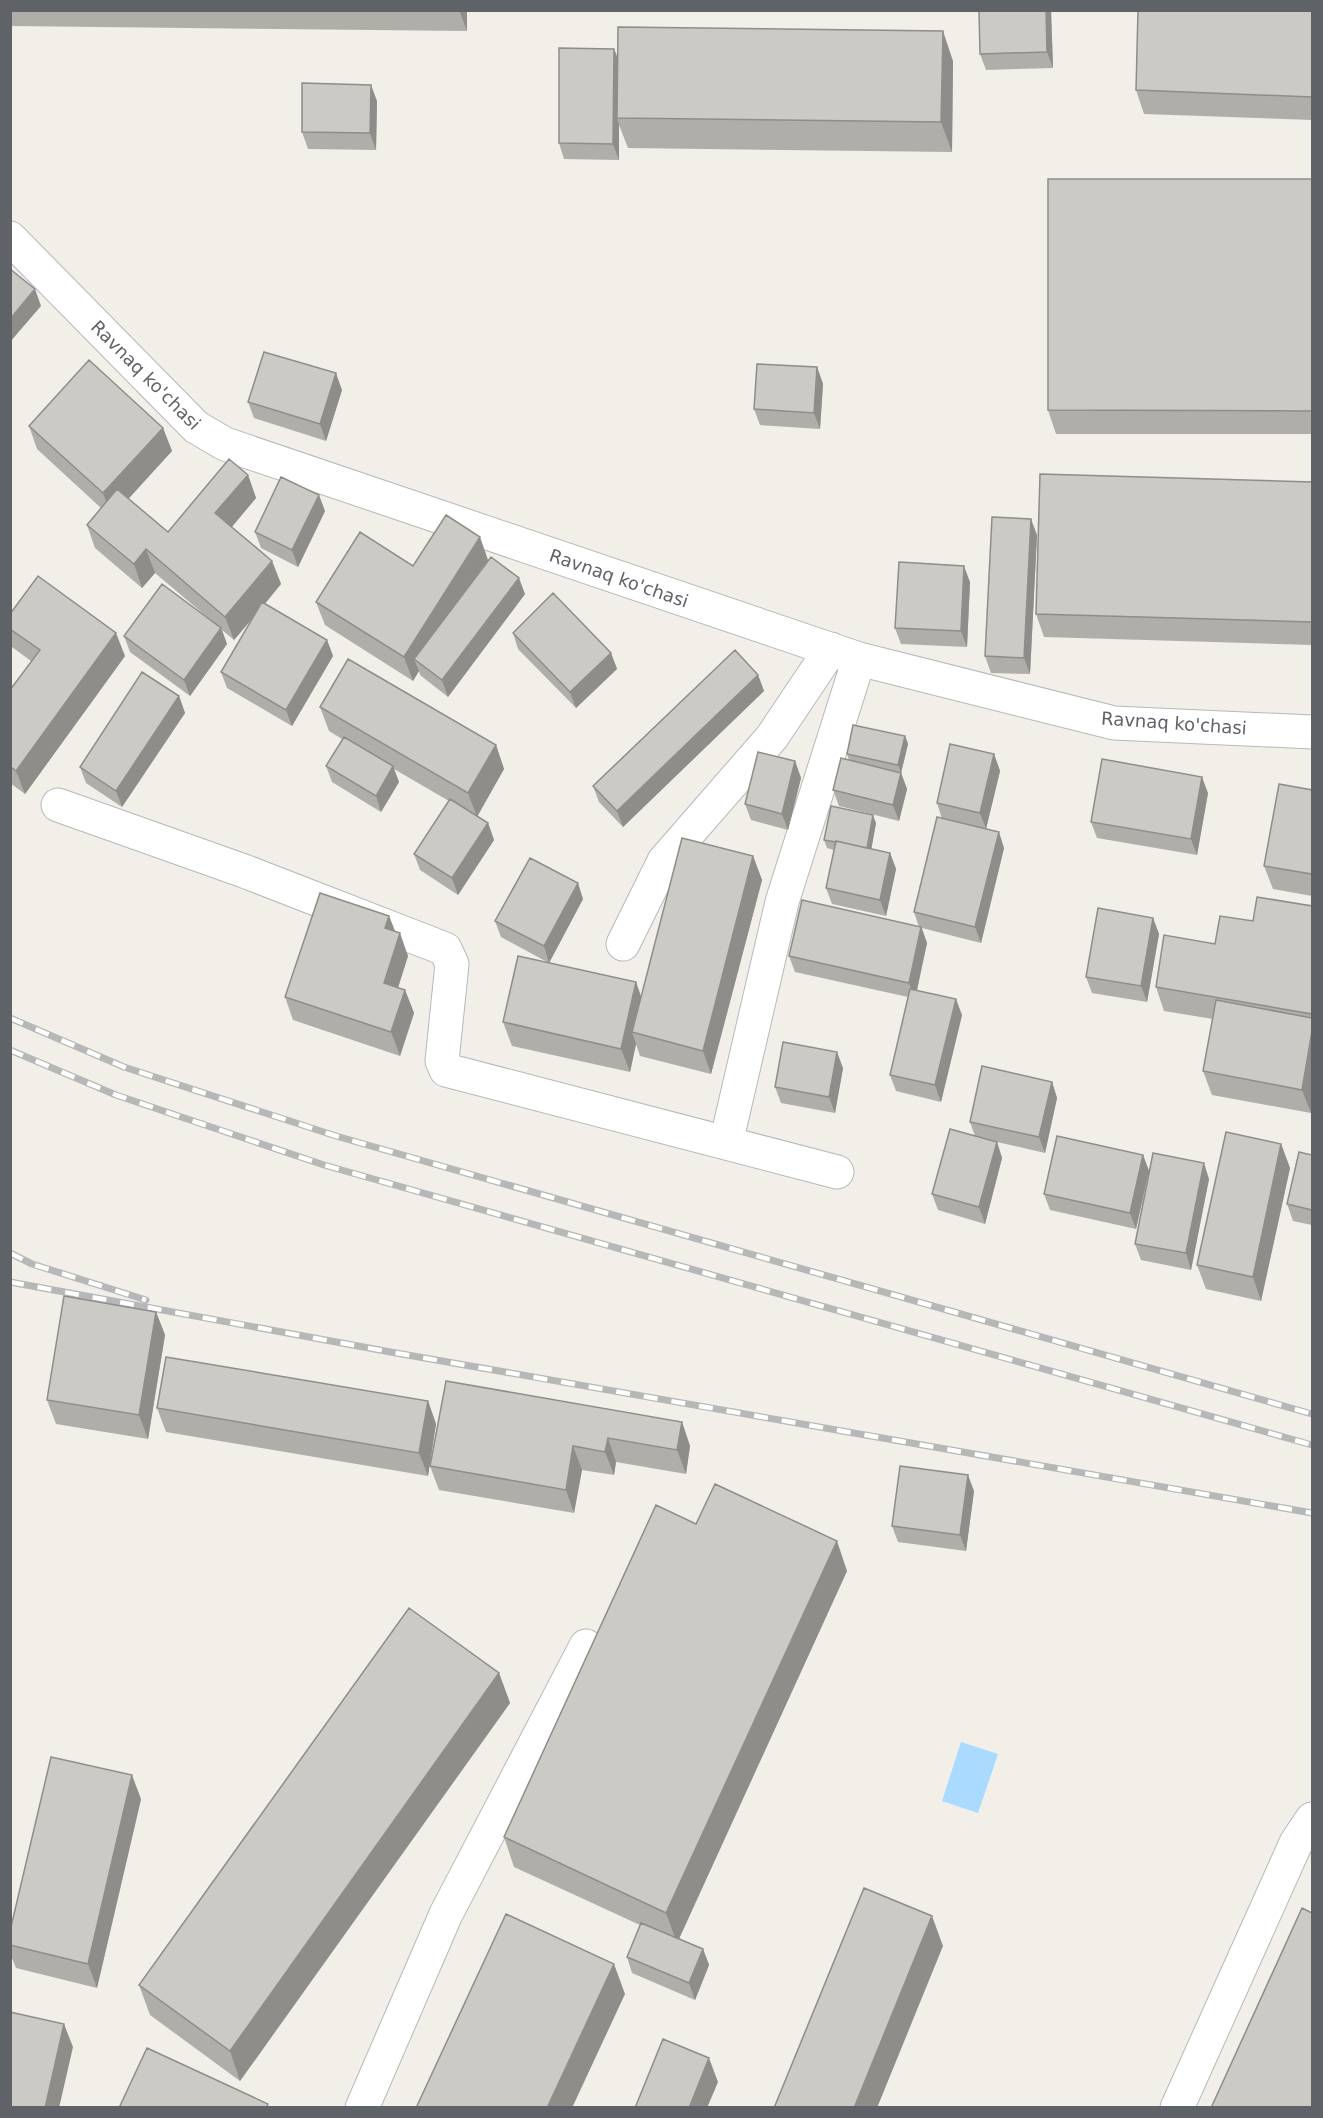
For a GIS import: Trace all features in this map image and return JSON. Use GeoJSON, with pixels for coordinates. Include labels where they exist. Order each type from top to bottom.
{"type":"FeatureCollection","features":[{"type":"Feature","properties":{"kind":"street","name":"Ravnaq ko'chasi"},"geometry":{"type":"LineString","coordinates":[[10,238],[196,427],[225,444],[845,654],[1114,723],[1312,732]]}},
{"type":"Feature","properties":{"kind":"street"},"geometry":{"type":"LineString","coordinates":[[623,944],[664,861],[845,654]]}},
{"type":"Feature","properties":{"kind":"street"},"geometry":{"type":"LineString","coordinates":[[726,1143],[782,902],[845,654]]}},
{"type":"Feature","properties":{"kind":"street"},"geometry":{"type":"LineString","coordinates":[[58,805],[244,871],[445,949],[452,964],[442,1061],[446,1070],[837,1172]]}},
{"type":"Feature","properties":{"kind":"street"},"geometry":{"type":"LineString","coordinates":[[362,2108],[446,1914],[586,1646]]}},
{"type":"Feature","properties":{"kind":"street"},"geometry":{"type":"LineString","coordinates":[[1177,2108],[1296,1843],[1312,1819]]}},
{"type":"Feature","properties":{"kind":"water"},"geometry":{"type":"Polygon","coordinates":[[[961,1742],[998,1754],[978,1813],[942,1801],[961,1742]]]}},
{"type":"Feature","properties":{"kind":"building"},"geometry":{"type":"Polygon","coordinates":[[[979,10],[1046,10],[1047,52],[980,54],[979,10]]]}},
{"type":"Feature","properties":{"kind":"building"},"geometry":{"type":"Polygon","coordinates":[[[1138,10],[1312,10],[1312,97],[1136,90],[1138,10]]]}},
{"type":"Feature","properties":{"kind":"building"},"geometry":{"type":"Polygon","coordinates":[[[618,27],[943,31],[941,122],[617,118],[618,27]]]}},
{"type":"Feature","properties":{"kind":"building"},"geometry":{"type":"Polygon","coordinates":[[[559,48],[614,49],[613,144],[559,143],[559,48]]]}},
{"type":"Feature","properties":{"kind":"building"},"geometry":{"type":"Polygon","coordinates":[[[302,83],[371,85],[370,133],[302,132],[302,83]]]}},
{"type":"Feature","properties":{"kind":"building"},"geometry":{"type":"Polygon","coordinates":[[[1048,179],[1312,179],[1312,411],[1048,410],[1048,179]]]}},
{"type":"Feature","properties":{"kind":"building"},"geometry":{"type":"Polygon","coordinates":[[[10,269],[35,289],[10,319],[10,269]]]}},
{"type":"Feature","properties":{"kind":"building"},"geometry":{"type":"Polygon","coordinates":[[[264,352],[336,373],[320,424],[248,402],[264,352]]]}},
{"type":"Feature","properties":{"kind":"building"},"geometry":{"type":"Polygon","coordinates":[[[89,360],[163,428],[103,493],[29,426],[89,360]]]}},
{"type":"Feature","properties":{"kind":"building"},"geometry":{"type":"Polygon","coordinates":[[[757,364],[817,367],[814,413],[754,409],[757,364]]]}},
{"type":"Feature","properties":{"kind":"building"},"geometry":{"type":"Polygon","coordinates":[[[229,459],[248,475],[215,513],[272,561],[225,617],[146,549],[134,564],[87,525],[117,489],[168,532],[229,459]]]}},
{"type":"Feature","properties":{"kind":"building"},"geometry":{"type":"Polygon","coordinates":[[[1040,474],[1312,482],[1312,622],[1036,614],[1040,474]]]}},
{"type":"Feature","properties":{"kind":"building"},"geometry":{"type":"Polygon","coordinates":[[[281,477],[319,495],[292,550],[255,532],[281,477]]]}},
{"type":"Feature","properties":{"kind":"building"},"geometry":{"type":"Polygon","coordinates":[[[446,515],[480,537],[404,657],[316,602],[360,532],[413,566],[446,515]]]}},
{"type":"Feature","properties":{"kind":"building"},"geometry":{"type":"Polygon","coordinates":[[[992,517],[1031,519],[1024,658],[985,656],[992,517]]]}},
{"type":"Feature","properties":{"kind":"building"},"geometry":{"type":"Polygon","coordinates":[[[491,557],[519,578],[442,680],[414,659],[491,557]]]}},
{"type":"Feature","properties":{"kind":"building"},"geometry":{"type":"Polygon","coordinates":[[[899,562],[964,566],[961,631],[895,628],[899,562]]]}},
{"type":"Feature","properties":{"kind":"building"},"geometry":{"type":"Polygon","coordinates":[[[38,576],[116,633],[16,771],[10,766],[10,690],[40,650],[10,629],[10,614],[38,576]]]}},
{"type":"Feature","properties":{"kind":"building"},"geometry":{"type":"Polygon","coordinates":[[[162,584],[221,628],[184,680],[124,636],[162,584]]]}},
{"type":"Feature","properties":{"kind":"building"},"geometry":{"type":"Polygon","coordinates":[[[553,593],[611,653],[570,692],[513,633],[553,593]]]}},
{"type":"Feature","properties":{"kind":"building"},"geometry":{"type":"Polygon","coordinates":[[[262,602],[327,640],[286,710],[221,672],[262,602]]]}},
{"type":"Feature","properties":{"kind":"building"},"geometry":{"type":"Polygon","coordinates":[[[735,650],[758,675],[617,811],[593,786],[735,650]]]}},
{"type":"Feature","properties":{"kind":"building"},"geometry":{"type":"Polygon","coordinates":[[[348,659],[496,745],[468,793],[320,707],[348,659]]]}},
{"type":"Feature","properties":{"kind":"building"},"geometry":{"type":"Polygon","coordinates":[[[142,672],[179,696],[116,791],[80,767],[142,672]]]}},
{"type":"Feature","properties":{"kind":"building"},"geometry":{"type":"Polygon","coordinates":[[[853,725],[905,736],[898,765],[847,754],[853,725]]]}},
{"type":"Feature","properties":{"kind":"building"},"geometry":{"type":"Polygon","coordinates":[[[344,737],[393,766],[376,796],[326,766],[344,737]]]}},
{"type":"Feature","properties":{"kind":"building"},"geometry":{"type":"Polygon","coordinates":[[[950,744],[994,754],[980,813],[937,803],[950,744]]]}},
{"type":"Feature","properties":{"kind":"building"},"geometry":{"type":"Polygon","coordinates":[[[758,752],[795,761],[782,814],[745,804],[758,752]]]}},
{"type":"Feature","properties":{"kind":"building"},"geometry":{"type":"Polygon","coordinates":[[[841,758],[901,773],[893,805],[833,790],[841,758]]]}},
{"type":"Feature","properties":{"kind":"building"},"geometry":{"type":"Polygon","coordinates":[[[1102,759],[1202,777],[1191,839],[1091,822],[1102,759]]]}},
{"type":"Feature","properties":{"kind":"building"},"geometry":{"type":"Polygon","coordinates":[[[1279,784],[1312,790],[1312,874],[1264,866],[1279,784]]]}},
{"type":"Feature","properties":{"kind":"building"},"geometry":{"type":"Polygon","coordinates":[[[450,799],[488,823],[452,878],[414,854],[450,799]]]}},
{"type":"Feature","properties":{"kind":"building"},"geometry":{"type":"Polygon","coordinates":[[[831,806],[873,815],[867,848],[824,840],[831,806]]]}},
{"type":"Feature","properties":{"kind":"building"},"geometry":{"type":"Polygon","coordinates":[[[937,817],[999,832],[975,927],[914,912],[937,817]]]}},
{"type":"Feature","properties":{"kind":"building"},"geometry":{"type":"Polygon","coordinates":[[[682,838],[753,856],[703,1051],[632,1032],[682,838]]]}},
{"type":"Feature","properties":{"kind":"building"},"geometry":{"type":"Polygon","coordinates":[[[836,841],[890,853],[880,900],[826,888],[836,841]]]}},
{"type":"Feature","properties":{"kind":"building"},"geometry":{"type":"Polygon","coordinates":[[[530,858],[578,883],[544,946],[495,921],[530,858]]]}},
{"type":"Feature","properties":{"kind":"building"},"geometry":{"type":"Polygon","coordinates":[[[320,893],[389,916],[385,928],[400,933],[384,983],[405,990],[391,1032],[285,997],[320,893]]]}},
{"type":"Feature","properties":{"kind":"building"},"geometry":{"type":"Polygon","coordinates":[[[1257,897],[1312,906],[1312,1014],[1156,987],[1164,935],[1215,944],[1220,916],[1253,921],[1257,897]]]}},
{"type":"Feature","properties":{"kind":"building"},"geometry":{"type":"Polygon","coordinates":[[[802,900],[921,927],[909,983],[789,956],[802,900]]]}},
{"type":"Feature","properties":{"kind":"building"},"geometry":{"type":"Polygon","coordinates":[[[1098,908],[1153,918],[1141,986],[1086,977],[1098,908]]]}},
{"type":"Feature","properties":{"kind":"building"},"geometry":{"type":"Polygon","coordinates":[[[518,956],[636,982],[621,1049],[503,1022],[518,956]]]}},
{"type":"Feature","properties":{"kind":"building"},"geometry":{"type":"Polygon","coordinates":[[[910,989],[956,999],[935,1085],[890,1075],[910,989]]]}},
{"type":"Feature","properties":{"kind":"building"},"geometry":{"type":"Polygon","coordinates":[[[1216,1000],[1312,1018],[1302,1090],[1203,1071],[1216,1000]]]}},
{"type":"Feature","properties":{"kind":"building"},"geometry":{"type":"Polygon","coordinates":[[[783,1042],[837,1052],[829,1097],[775,1087],[783,1042]]]}},
{"type":"Feature","properties":{"kind":"building"},"geometry":{"type":"Polygon","coordinates":[[[982,1066],[1052,1082],[1039,1137],[970,1122],[982,1066]]]}},
{"type":"Feature","properties":{"kind":"building"},"geometry":{"type":"Polygon","coordinates":[[[950,1129],[997,1142],[979,1207],[932,1194],[950,1129]]]}},
{"type":"Feature","properties":{"kind":"building"},"geometry":{"type":"Polygon","coordinates":[[[1226,1132],[1281,1144],[1253,1277],[1197,1265],[1226,1132]]]}},
{"type":"Feature","properties":{"kind":"building"},"geometry":{"type":"Polygon","coordinates":[[[1057,1136],[1143,1155],[1130,1213],[1044,1194],[1057,1136]]]}},
{"type":"Feature","properties":{"kind":"building"},"geometry":{"type":"Polygon","coordinates":[[[1299,1152],[1312,1155],[1312,1210],[1287,1204],[1299,1152]]]}},
{"type":"Feature","properties":{"kind":"building"},"geometry":{"type":"Polygon","coordinates":[[[1153,1153],[1204,1163],[1186,1253],[1135,1244],[1153,1153]]]}},
{"type":"Feature","properties":{"kind":"building"},"geometry":{"type":"Polygon","coordinates":[[[64,1296],[156,1312],[139,1415],[47,1400],[64,1296]]]}},
{"type":"Feature","properties":{"kind":"building"},"geometry":{"type":"Polygon","coordinates":[[[166,1357],[428,1401],[419,1453],[157,1408],[166,1357]]]}},
{"type":"Feature","properties":{"kind":"building"},"geometry":{"type":"Polygon","coordinates":[[[446,1381],[682,1422],[677,1450],[608,1438],[605,1452],[573,1446],[566,1490],[430,1466],[446,1381]]]}},
{"type":"Feature","properties":{"kind":"building"},"geometry":{"type":"Polygon","coordinates":[[[900,1466],[968,1475],[960,1535],[892,1526],[900,1466]]]}},
{"type":"Feature","properties":{"kind":"building"},"geometry":{"type":"Polygon","coordinates":[[[715,1484],[837,1541],[666,1913],[504,1837],[656,1505],[696,1524],[715,1484]]]}},
{"type":"Feature","properties":{"kind":"building"},"geometry":{"type":"Polygon","coordinates":[[[409,1608],[499,1673],[230,2051],[139,1985],[409,1608]]]}},
{"type":"Feature","properties":{"kind":"building"},"geometry":{"type":"Polygon","coordinates":[[[51,1757],[132,1775],[88,1964],[10,1945],[10,1931],[51,1757]]]}},
{"type":"Feature","properties":{"kind":"building"},"geometry":{"type":"Polygon","coordinates":[[[864,1888],[932,1916],[854,2108],[774,2108],[864,1888]]]}},
{"type":"Feature","properties":{"kind":"building"},"geometry":{"type":"Polygon","coordinates":[[[1302,1908],[1312,1913],[1312,2108],[1211,2108],[1302,1908]]]}},
{"type":"Feature","properties":{"kind":"building"},"geometry":{"type":"Polygon","coordinates":[[[506,1914],[614,1964],[547,2108],[416,2108],[506,1914]]]}},
{"type":"Feature","properties":{"kind":"building"},"geometry":{"type":"Polygon","coordinates":[[[641,1923],[703,1949],[689,1983],[627,1957],[641,1923]]]}},
{"type":"Feature","properties":{"kind":"building"},"geometry":{"type":"Polygon","coordinates":[[[10,2012],[64,2024],[45,2108],[10,2108],[10,2012]]]}},
{"type":"Feature","properties":{"kind":"building"},"geometry":{"type":"Polygon","coordinates":[[[663,2039],[709,2058],[689,2108],[635,2108],[663,2039]]]}},
{"type":"Feature","properties":{"kind":"building"},"geometry":{"type":"Polygon","coordinates":[[[147,2048],[268,2104],[266,2108],[119,2108],[147,2048]]]}},
{"type":"Feature","properties":{"kind":"railway"},"geometry":{"type":"LineString","coordinates":[[10,1018],[124,1067],[336,1136],[1312,1414]]}},
{"type":"Feature","properties":{"kind":"railway"},"geometry":{"type":"LineString","coordinates":[[10,1050],[116,1095],[324,1165],[1312,1445]]}},
{"type":"Feature","properties":{"kind":"railway"},"geometry":{"type":"LineString","coordinates":[[10,1253],[32,1264],[146,1300]]}},
{"type":"Feature","properties":{"kind":"railway"},"geometry":{"type":"LineString","coordinates":[[10,1282],[396,1353],[1312,1513]]}}]}
